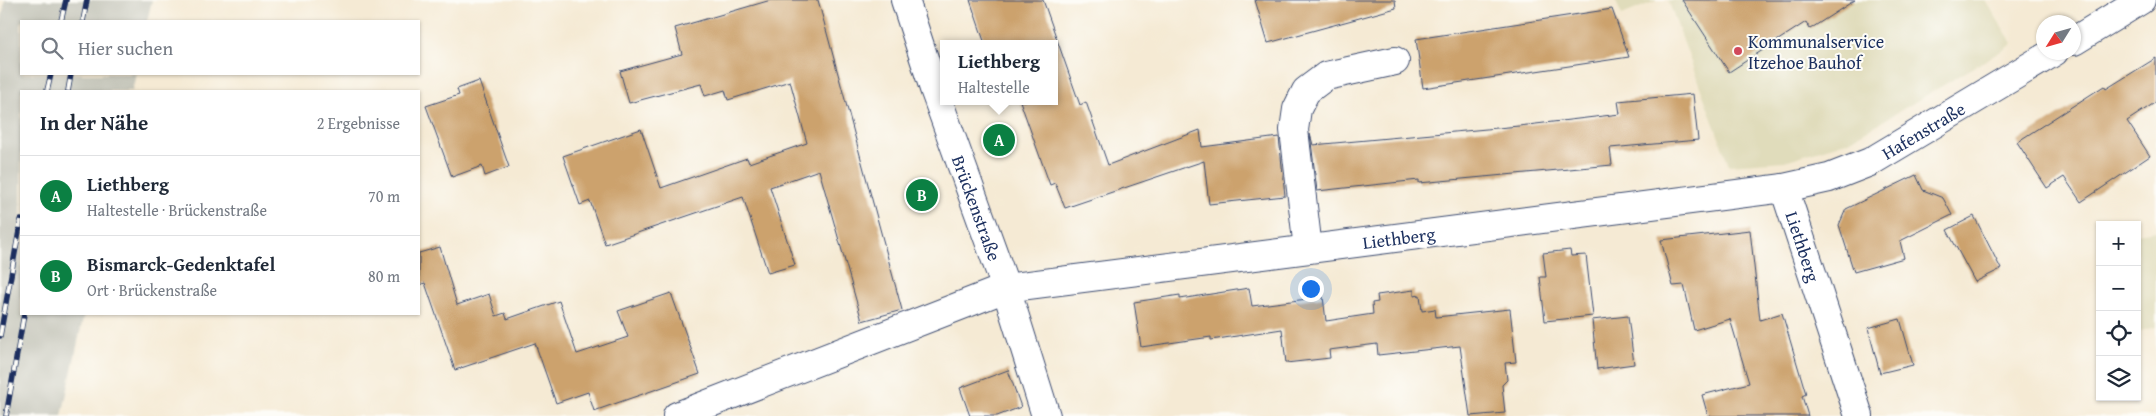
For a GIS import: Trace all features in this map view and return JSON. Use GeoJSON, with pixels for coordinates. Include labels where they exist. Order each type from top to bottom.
{"type":"FeatureCollection","features":[{"type":"Feature","properties":{"kind":"street","name":"Brückenstraße"},"geometry":{"type":"LineString","coordinates":[[905,0],[934,89],[1006,288],[1046,416]]}},
{"type":"Feature","properties":{"kind":"street"},"geometry":{"type":"LineString","coordinates":[[2081,37],[2141,0]]}},
{"type":"Feature","properties":{"kind":"street","name":"Hafenstraße"},"geometry":{"type":"LineString","coordinates":[[1784,188],[1829,178],[1870,162],[2041,60]]}},
{"type":"Feature","properties":{"kind":"street"},"geometry":{"type":"LineString","coordinates":[[1308,249],[1294,130],[1297,109],[1306,92],[1326,76],[1395,61]]}},
{"type":"Feature","properties":{"kind":"street","name":"Liethberg"},"geometry":{"type":"LineString","coordinates":[[677,416],[1006,288],[1784,188],[1859,416]]}},
{"type":"Feature","properties":{"kind":"shaded area"},"geometry":{"type":"Polygon","coordinates":[[[5,0],[152,0],[147,20],[20,20],[20,75],[136,75],[132,90],[20,90],[20,315],[84,315],[62,416],[0,416],[0,30],[5,0]]]}},
{"type":"Feature","properties":{"kind":"shaded area"},"geometry":{"type":"Polygon","coordinates":[[[1615,0],[1658,0],[1622,15],[1615,0]]]}},
{"type":"Feature","properties":{"kind":"shaded area"},"geometry":{"type":"Polygon","coordinates":[[[1668,0],[1985,0],[2013,44],[1849,141],[1785,161],[1729,165],[1668,0]]]}},
{"type":"Feature","properties":{"kind":"shaded area"},"geometry":{"type":"Polygon","coordinates":[[[2156,231],[2156,327],[2141,331],[2141,266],[2141,233],[2156,231]]]}},
{"type":"Feature","properties":{"kind":"building"},"geometry":{"type":"Polygon","coordinates":[[[771,0],[818,0],[902,310],[862,321],[819,170],[770,187],[795,265],[768,273],[743,197],[605,244],[590,201],[580,205],[563,156],[641,129],[661,188],[747,158],[749,163],[807,143],[790,81],[728,100],[725,90],[705,96],[701,84],[629,103],[620,71],[682,54],[675,28],[771,0]]]}},
{"type":"Feature","properties":{"kind":"building"},"geometry":{"type":"Polygon","coordinates":[[[970,0],[1043,0],[1057,40],[984,40],[970,0]]]}},
{"type":"Feature","properties":{"kind":"building"},"geometry":{"type":"Polygon","coordinates":[[[1255,0],[1395,0],[1396,8],[1268,43],[1255,0]]]}},
{"type":"Feature","properties":{"kind":"building","name":"Kommunalservice Itzehoe Bauhof"},"geometry":{"type":"Polygon","coordinates":[[[1682,0],[1855,0],[1810,29],[1806,22],[1729,72],[1682,0]]]}},
{"type":"Feature","properties":{"kind":"building"},"geometry":{"type":"Polygon","coordinates":[[[1612,9],[1629,57],[1423,88],[1416,39],[1612,9]]]}},
{"type":"Feature","properties":{"kind":"building"},"geometry":{"type":"Polygon","coordinates":[[[1058,43],[1080,105],[1086,102],[1108,165],[1200,130],[1202,147],[1279,137],[1285,196],[1209,204],[1204,161],[1065,208],[1055,183],[1050,185],[1021,105],[1058,105],[1058,43]]]}},
{"type":"Feature","properties":{"kind":"building"},"geometry":{"type":"Polygon","coordinates":[[[2156,58],[2156,102],[2127,121],[2150,156],[2081,202],[2064,177],[2047,188],[2017,142],[2104,86],[2106,89],[2156,58]]]}},
{"type":"Feature","properties":{"kind":"building"},"geometry":{"type":"Polygon","coordinates":[[[479,81],[509,167],[485,176],[482,166],[452,177],[426,106],[459,95],[457,89],[479,81]]]}},
{"type":"Feature","properties":{"kind":"building"},"geometry":{"type":"Polygon","coordinates":[[[1693,94],[1698,140],[1610,148],[1612,165],[1419,183],[1419,180],[1317,191],[1310,134],[1313,145],[1519,126],[1620,114],[1618,101],[1693,94]]]}},
{"type":"Feature","properties":{"kind":"building"},"geometry":{"type":"Polygon","coordinates":[[[1916,175],[1923,190],[1943,198],[1952,215],[1900,241],[1904,258],[1854,272],[1839,225],[1846,209],[1916,175]]]}},
{"type":"Feature","properties":{"kind":"building"},"geometry":{"type":"Polygon","coordinates":[[[1974,216],[2001,269],[1975,282],[1947,230],[1974,216]]]}},
{"type":"Feature","properties":{"kind":"building"},"geometry":{"type":"Polygon","coordinates":[[[1750,230],[1760,320],[1782,313],[1806,394],[1802,396],[1808,416],[1708,416],[1702,395],[1749,383],[1730,319],[1694,330],[1684,285],[1673,286],[1661,240],[1750,230]]]}},
{"type":"Feature","properties":{"kind":"building"},"geometry":{"type":"Polygon","coordinates":[[[440,247],[457,305],[489,294],[496,316],[505,313],[507,319],[559,301],[577,354],[628,337],[618,311],[671,293],[700,374],[594,411],[588,392],[556,403],[535,343],[455,370],[425,283],[420,285],[420,253],[440,247]]]}},
{"type":"Feature","properties":{"kind":"building"},"geometry":{"type":"Polygon","coordinates":[[[1570,250],[1571,256],[1586,255],[1593,316],[1545,321],[1540,277],[1546,277],[1543,253],[1570,250]]]}},
{"type":"Feature","properties":{"kind":"building"},"geometry":{"type":"Polygon","coordinates":[[[1249,288],[1252,306],[1323,297],[1326,321],[1373,314],[1372,303],[1378,302],[1377,295],[1414,290],[1414,296],[1420,295],[1422,311],[1435,309],[1436,317],[1510,309],[1516,362],[1505,363],[1507,380],[1502,385],[1505,413],[1470,416],[1460,346],[1378,355],[1377,344],[1329,350],[1330,358],[1286,363],[1282,329],[1211,340],[1211,337],[1141,347],[1134,302],[1180,295],[1180,299],[1249,288]]]}},
{"type":"Feature","properties":{"kind":"building"},"geometry":{"type":"Polygon","coordinates":[[[1628,316],[1634,364],[1597,369],[1592,320],[1628,316]]]}},
{"type":"Feature","properties":{"kind":"building"},"geometry":{"type":"Polygon","coordinates":[[[1900,319],[1913,365],[1880,373],[1868,328],[1900,319]]]}},
{"type":"Feature","properties":{"kind":"building"},"geometry":{"type":"Polygon","coordinates":[[[1008,370],[1021,407],[997,416],[970,416],[960,388],[1008,370]]]}},
{"type":"Feature","properties":{"kind":"railway"},"geometry":{"type":"LineString","coordinates":[[61,20],[66,0]]}},
{"type":"Feature","properties":{"kind":"railway"},"geometry":{"type":"LineString","coordinates":[[83,20],[87,0]]}},
{"type":"Feature","properties":{"kind":"railway"},"geometry":{"type":"LineString","coordinates":[[47,90],[51,75]]}},
{"type":"Feature","properties":{"kind":"railway"},"geometry":{"type":"LineString","coordinates":[[68,90],[71,75]]}},
{"type":"Feature","properties":{"kind":"railway"},"geometry":{"type":"LineString","coordinates":[[0,336],[20,226]]}},
{"type":"Feature","properties":{"kind":"railway"},"geometry":{"type":"LineString","coordinates":[[6,416],[24,315]]}},
{"type":"Feature","properties":{"kind":"place","name":"Kommunalservice Itzehoe Bauhof"},"geometry":{"type":"Point","coordinates":[1738,51]}},
{"type":"Feature","properties":{"kind":"place","name":"Liethberg"},"geometry":{"type":"Point","coordinates":[999,140]}},
{"type":"Feature","properties":{"kind":"place","name":"Bismarck-Gedenktafel"},"geometry":{"type":"Point","coordinates":[922,195]}}]}
